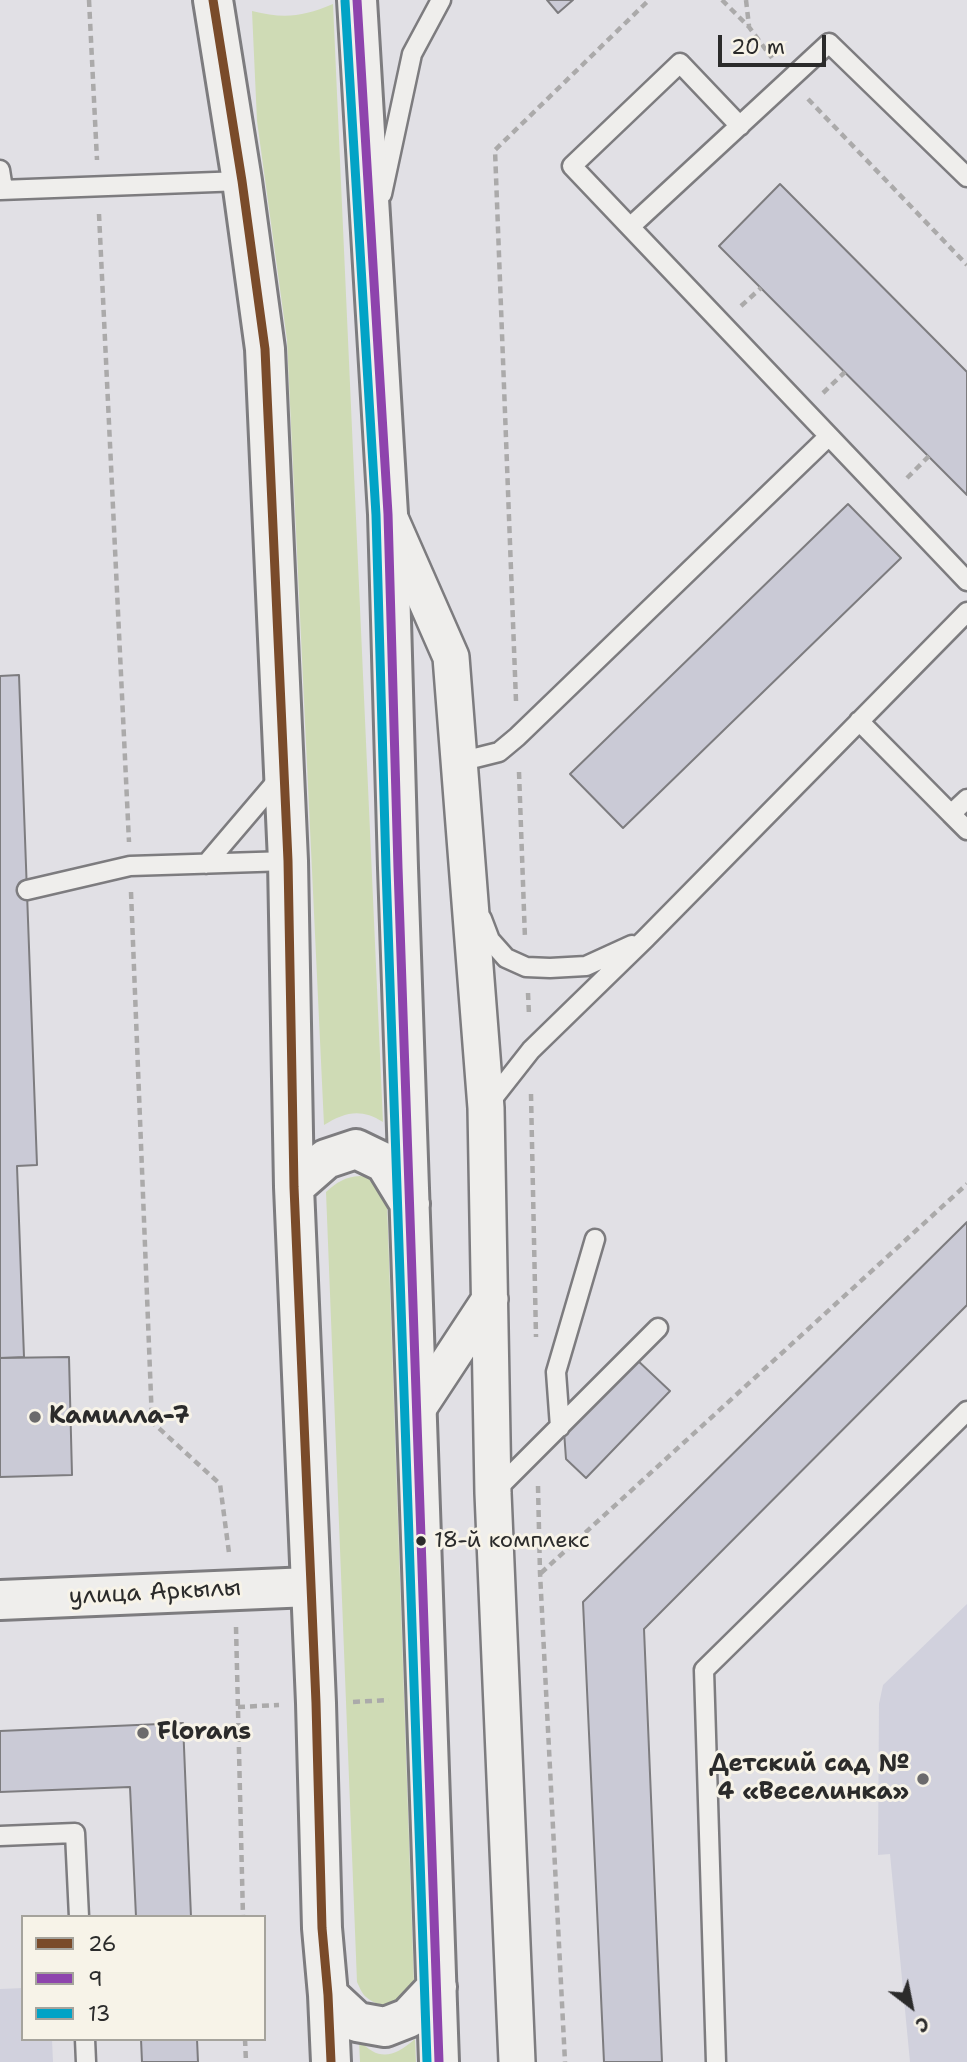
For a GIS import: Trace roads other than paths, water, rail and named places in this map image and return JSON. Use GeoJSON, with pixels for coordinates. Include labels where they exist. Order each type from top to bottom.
{"type":"FeatureCollection","features":[{"type":"Feature","properties":{"kind":"main road"},"geometry":{"type":"LineString","coordinates":[[213,0],[265,349],[288,861],[294,1187],[322,1928],[331,2062]]}},
{"type":"Feature","properties":{"kind":"main road"},"geometry":{"type":"LineString","coordinates":[[357,0],[388,514],[439,2062]]}},
{"type":"Feature","properties":{"kind":"main road"},"geometry":{"type":"LineString","coordinates":[[294,1187],[326,1159],[356,1149],[385,1163],[411,1206]]}},
{"type":"Feature","properties":{"kind":"main road","name":"улица Аркылы"},"geometry":{"type":"LineString","coordinates":[[0,1600],[310,1587]]}},
{"type":"Feature","properties":{"kind":"main road"},"geometry":{"type":"LineString","coordinates":[[328,1995],[356,2022],[385,2027],[408,2018],[437,1987]]}},
{"type":"Feature","properties":{"kind":"street"},"geometry":{"type":"LineString","coordinates":[[388,514],[451,657],[486,1108],[493,1493],[517,2062]]}},
{"type":"Feature","properties":{"kind":"street"},"geometry":{"type":"LineString","coordinates":[[418,1410],[490,1298]]}},
{"type":"Feature","properties":{"kind":"lane"},"geometry":{"type":"LineString","coordinates":[[371,245],[412,54],[442,0]]}},
{"type":"Feature","properties":{"kind":"lane"},"geometry":{"type":"LineString","coordinates":[[630,228],[829,43],[967,177]]}},
{"type":"Feature","properties":{"kind":"lane"},"geometry":{"type":"LineString","coordinates":[[740,126],[680,63],[572,166],[967,581]]}},
{"type":"Feature","properties":{"kind":"lane"},"geometry":{"type":"LineString","coordinates":[[0,170],[2,190],[242,181]]}},
{"type":"Feature","properties":{"kind":"lane"},"geometry":{"type":"LineString","coordinates":[[459,762],[499,752],[517,737],[829,436]]}},
{"type":"Feature","properties":{"kind":"lane"},"geometry":{"type":"LineString","coordinates":[[486,1108],[531,1050],[645,939],[967,612]]}},
{"type":"Feature","properties":{"kind":"lane"},"geometry":{"type":"LineString","coordinates":[[859,721],[967,830]]}},
{"type":"Feature","properties":{"kind":"lane"},"geometry":{"type":"LineString","coordinates":[[206,864],[284,772]]}},
{"type":"Feature","properties":{"kind":"lane"},"geometry":{"type":"LineString","coordinates":[[951,814],[967,799]]}},
{"type":"Feature","properties":{"kind":"lane"},"geometry":{"type":"LineString","coordinates":[[27,890],[130,866],[288,861]]}},
{"type":"Feature","properties":{"kind":"lane"},"geometry":{"type":"LineString","coordinates":[[468,879],[490,940],[506,958],[526,967],[586,966],[645,939]]}},
{"type":"Feature","properties":{"kind":"lane"},"geometry":{"type":"LineString","coordinates":[[560,1427],[556,1372],[595,1240]]}},
{"type":"Feature","properties":{"kind":"lane"},"geometry":{"type":"LineString","coordinates":[[493,1493],[658,1328]]}},
{"type":"Feature","properties":{"kind":"lane"},"geometry":{"type":"LineString","coordinates":[[716,2062],[704,1671],[967,1411]]}},
{"type":"Feature","properties":{"kind":"lane"},"geometry":{"type":"LineString","coordinates":[[0,1836],[75,1833],[79,1915]]}},
{"type":"Feature","properties":{"kind":"lane"},"geometry":{"type":"LineString","coordinates":[[85,2041],[86,2062]]}},
{"type":"Feature","properties":{"kind":"place","name":"Камилла-7"},"geometry":{"type":"Point","coordinates":[35,1417]}},
{"type":"Feature","properties":{"kind":"place","name":"18-й комплекс"},"geometry":{"type":"Point","coordinates":[421,1541]}},
{"type":"Feature","properties":{"kind":"place","name":"Florans"},"geometry":{"type":"Point","coordinates":[143,1733]}},
{"type":"Feature","properties":{"kind":"place","name":"Детский сад № 4 «Веселинка»"},"geometry":{"type":"Point","coordinates":[923,1779]}}]}
